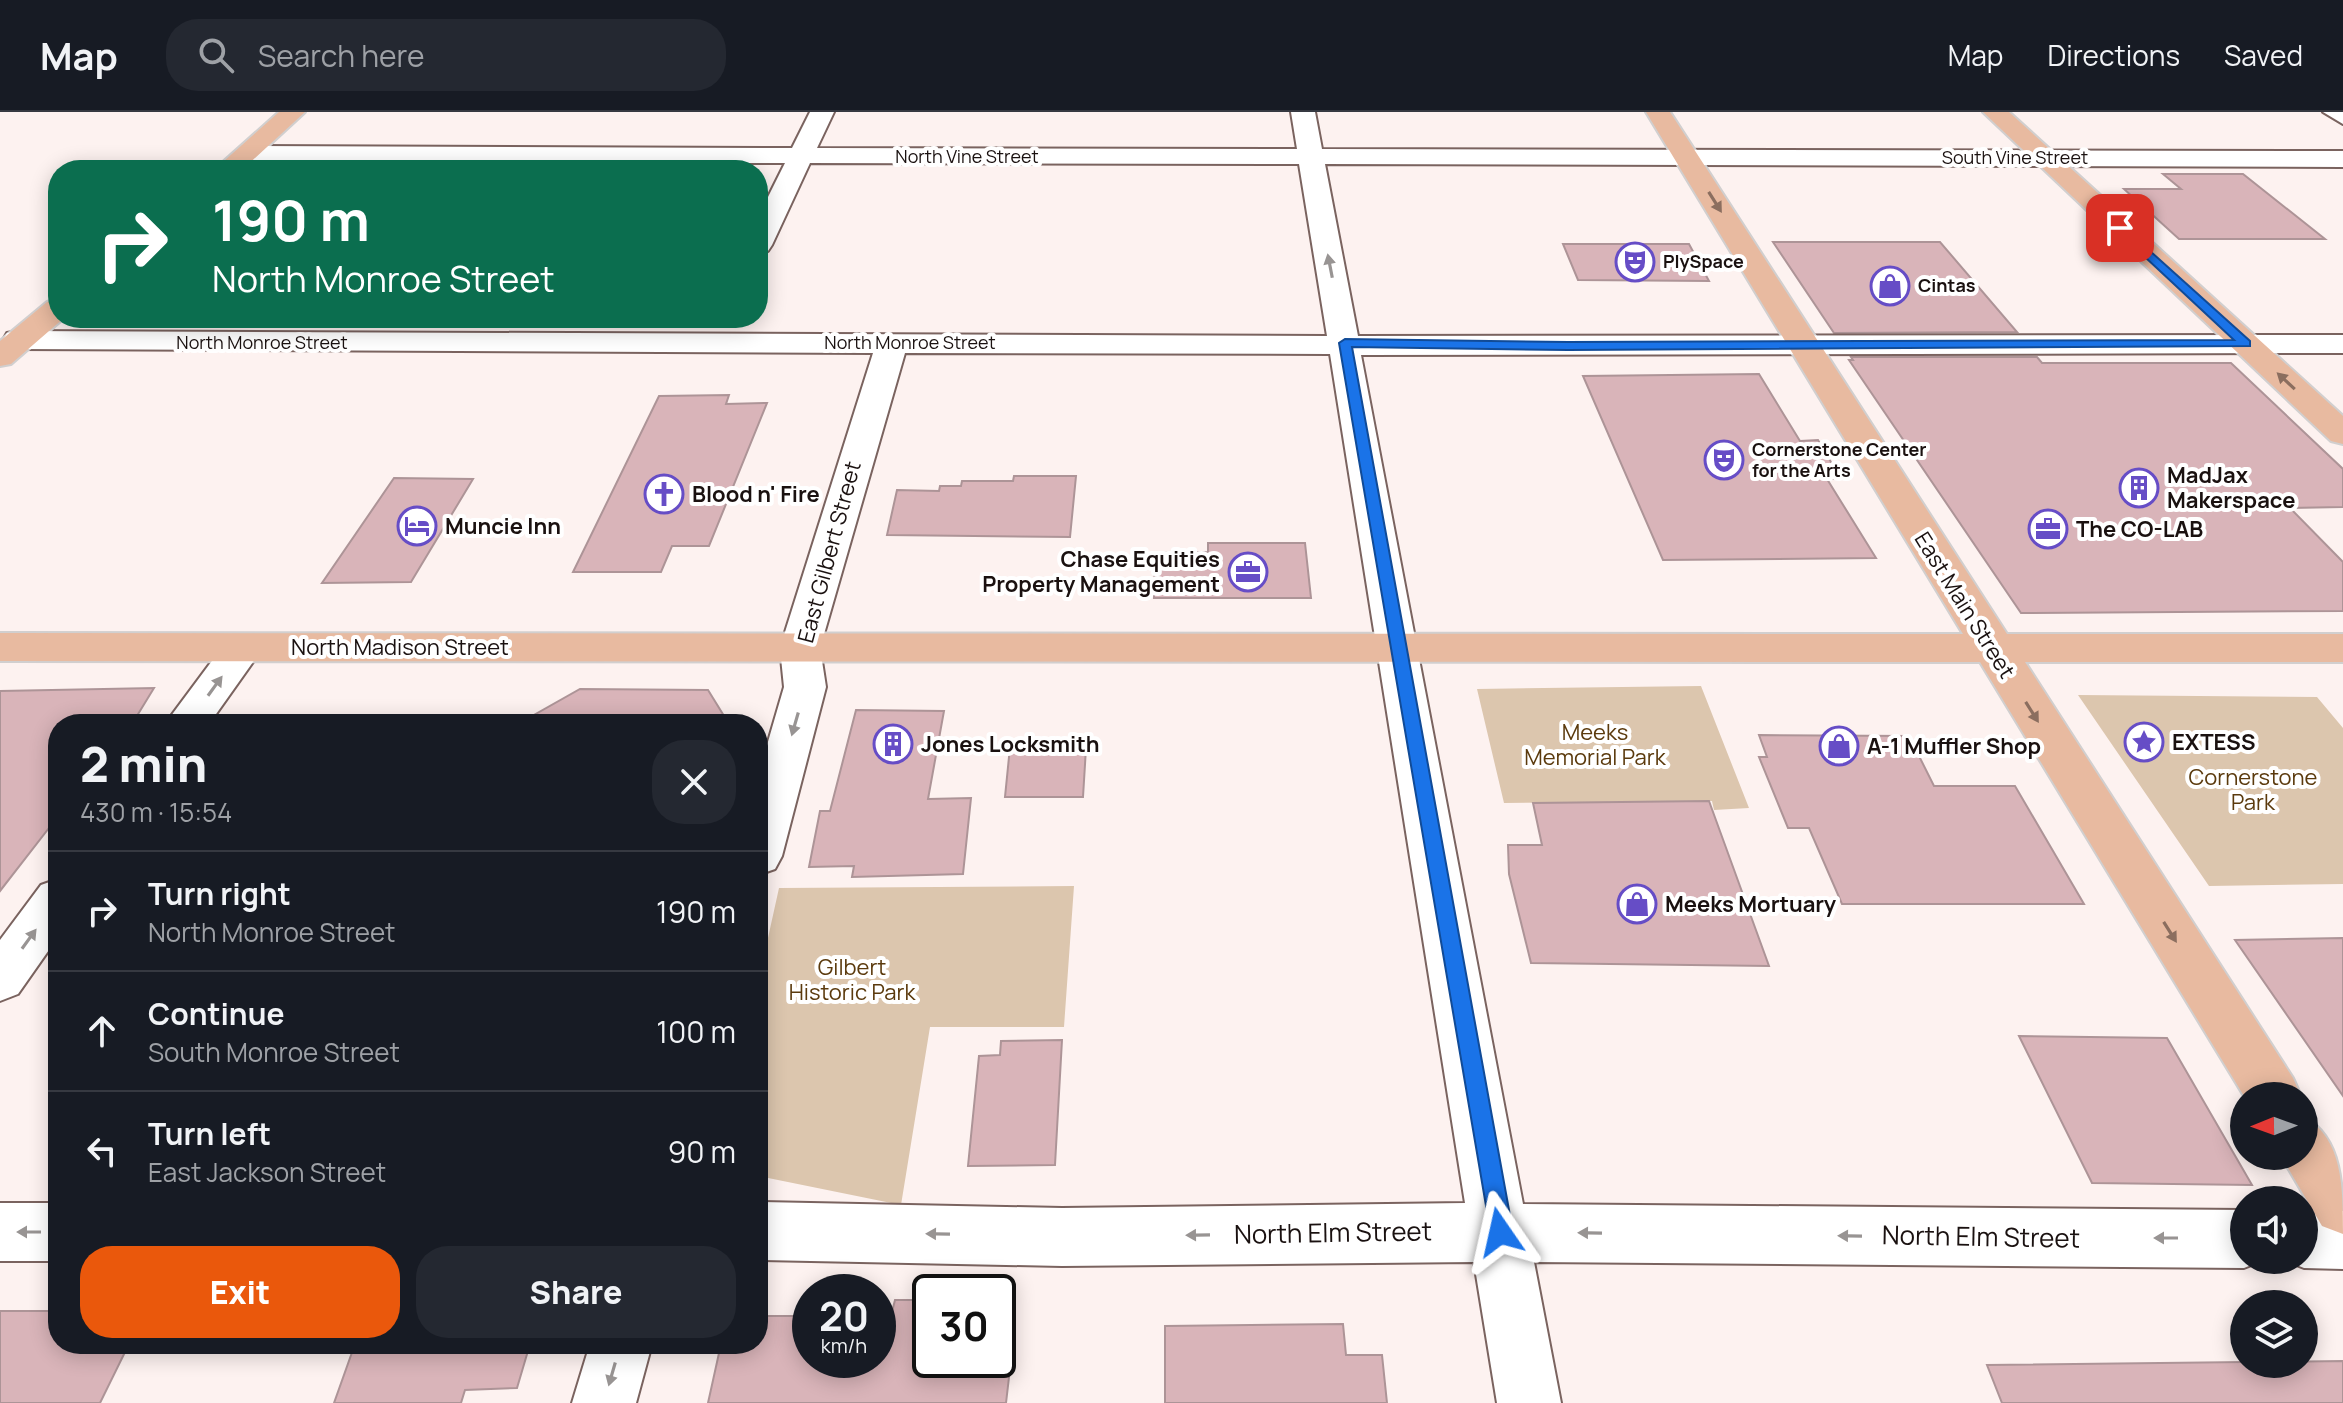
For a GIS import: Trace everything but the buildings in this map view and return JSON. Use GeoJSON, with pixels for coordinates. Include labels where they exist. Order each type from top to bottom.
{"type":"FeatureCollection","features":[{"type":"Feature","properties":{"kind":"main road"},"geometry":{"type":"LineString","coordinates":[[239,160],[293,112]]}},
{"type":"Feature","properties":{"kind":"main road","name":"East Main Street"},"geometry":{"type":"LineString","coordinates":[[1658,112],[2265,1082]]}},
{"type":"Feature","properties":{"kind":"main road"},"geometry":{"type":"LineString","coordinates":[[1995,112],[2343,434]]}},
{"type":"Feature","properties":{"kind":"main road"},"geometry":{"type":"LineString","coordinates":[[9,348],[48,316]]}},
{"type":"Feature","properties":{"kind":"main road","name":"North Madison Street"},"geometry":{"type":"LineString","coordinates":[[0,647],[2343,648]]}},
{"type":"Feature","properties":{"kind":"main road"},"geometry":{"type":"LineString","coordinates":[[2318,1166],[2343,1206]]}},
{"type":"Feature","properties":{"kind":"street"},"geometry":{"type":"LineString","coordinates":[[768,224],[822,112]]}},
{"type":"Feature","properties":{"kind":"street"},"geometry":{"type":"LineString","coordinates":[[1303,112],[1400,648],[1529,1403]]}},
{"type":"Feature","properties":{"kind":"street"},"geometry":{"type":"LineString","coordinates":[[2335,112],[2343,117]]}},
{"type":"Feature","properties":{"kind":"street","name":"North Vine Street"},"geometry":{"type":"LineString","coordinates":[[462,160],[800,157],[1688,159]]}},
{"type":"Feature","properties":{"kind":"street","name":"South Vine Street"},"geometry":{"type":"LineString","coordinates":[[1688,159],[2343,159]]}},
{"type":"Feature","properties":{"kind":"street","name":"North Monroe Street"},"geometry":{"type":"LineString","coordinates":[[9,348],[716,331],[892,343],[2343,344]]}},
{"type":"Feature","properties":{"kind":"street","name":"East Gilbert Street"},"geometry":{"type":"LineString","coordinates":[[768,820],[805,687],[800,648],[852,466],[892,343]]}},
{"type":"Feature","properties":{"kind":"street"},"geometry":{"type":"LineString","coordinates":[[194,714],[243,648]]}},
{"type":"Feature","properties":{"kind":"street"},"geometry":{"type":"LineString","coordinates":[[0,979],[48,913]]}},
{"type":"Feature","properties":{"kind":"street","name":"North Elm Street"},"geometry":{"type":"LineString","coordinates":[[768,1231],[1062,1237],[1500,1232],[2230,1239]]}},
{"type":"Feature","properties":{"kind":"street"},"geometry":{"type":"LineString","coordinates":[[0,1232],[48,1232]]}},
{"type":"Feature","properties":{"kind":"street"},"geometry":{"type":"LineString","coordinates":[[2318,1239],[2343,1240]]}},
{"type":"Feature","properties":{"kind":"street"},"geometry":{"type":"LineString","coordinates":[[604,1403],[618,1354]]}},
{"type":"Feature","properties":{"kind":"green space","name":"Meeks Memorial Park"},"geometry":{"type":"Polygon","coordinates":[[[1701,686],[1749,808],[1714,810],[1712,801],[1504,803],[1477,689],[1701,686]]]}},
{"type":"Feature","properties":{"kind":"green space","name":"Cornerstone Park"},"geometry":{"type":"Polygon","coordinates":[[[2078,695],[2317,697],[2343,728],[2343,884],[2209,886],[2078,695]]]}},
{"type":"Feature","properties":{"kind":"green space","name":"Gilbert Historic Park"},"geometry":{"type":"Polygon","coordinates":[[[1074,886],[1064,1027],[930,1027],[901,1205],[768,1178],[768,938],[779,888],[1074,886]]]}},
{"type":"Feature","properties":{"kind":"place","name":"PlySpace"},"geometry":{"type":"Point","coordinates":[1635,262]}},
{"type":"Feature","properties":{"kind":"place","name":"Cintas"},"geometry":{"type":"Point","coordinates":[1890,286]}},
{"type":"Feature","properties":{"kind":"place","name":"Cornerstone Center for the Arts"},"geometry":{"type":"Point","coordinates":[1724,460]}},
{"type":"Feature","properties":{"kind":"place","name":"MadJax Makerspace"},"geometry":{"type":"Point","coordinates":[2139,488]}},
{"type":"Feature","properties":{"kind":"place","name":"Blood n' Fire"},"geometry":{"type":"Point","coordinates":[664,494]}},
{"type":"Feature","properties":{"kind":"place","name":"Muncie Inn"},"geometry":{"type":"Point","coordinates":[417,526]}},
{"type":"Feature","properties":{"kind":"place","name":"The CO-LAB"},"geometry":{"type":"Point","coordinates":[2048,529]}},
{"type":"Feature","properties":{"kind":"place","name":"Chase Equities Property Management"},"geometry":{"type":"Point","coordinates":[1248,572]}},
{"type":"Feature","properties":{"kind":"place","name":"EXTESS"},"geometry":{"type":"Point","coordinates":[2144,742]}},
{"type":"Feature","properties":{"kind":"place","name":"Jones Locksmith"},"geometry":{"type":"Point","coordinates":[893,744]}},
{"type":"Feature","properties":{"kind":"place","name":"A-1 Muffler Shop"},"geometry":{"type":"Point","coordinates":[1839,746]}},
{"type":"Feature","properties":{"kind":"place","name":"Meeks Mortuary"},"geometry":{"type":"Point","coordinates":[1637,904]}},
{"type":"Feature","properties":{"kind":"route"},"geometry":{"type":"LineString","coordinates":[[1500,1232],[1345,343],[1568,346],[2245,343],[2120,228]]}}]}
